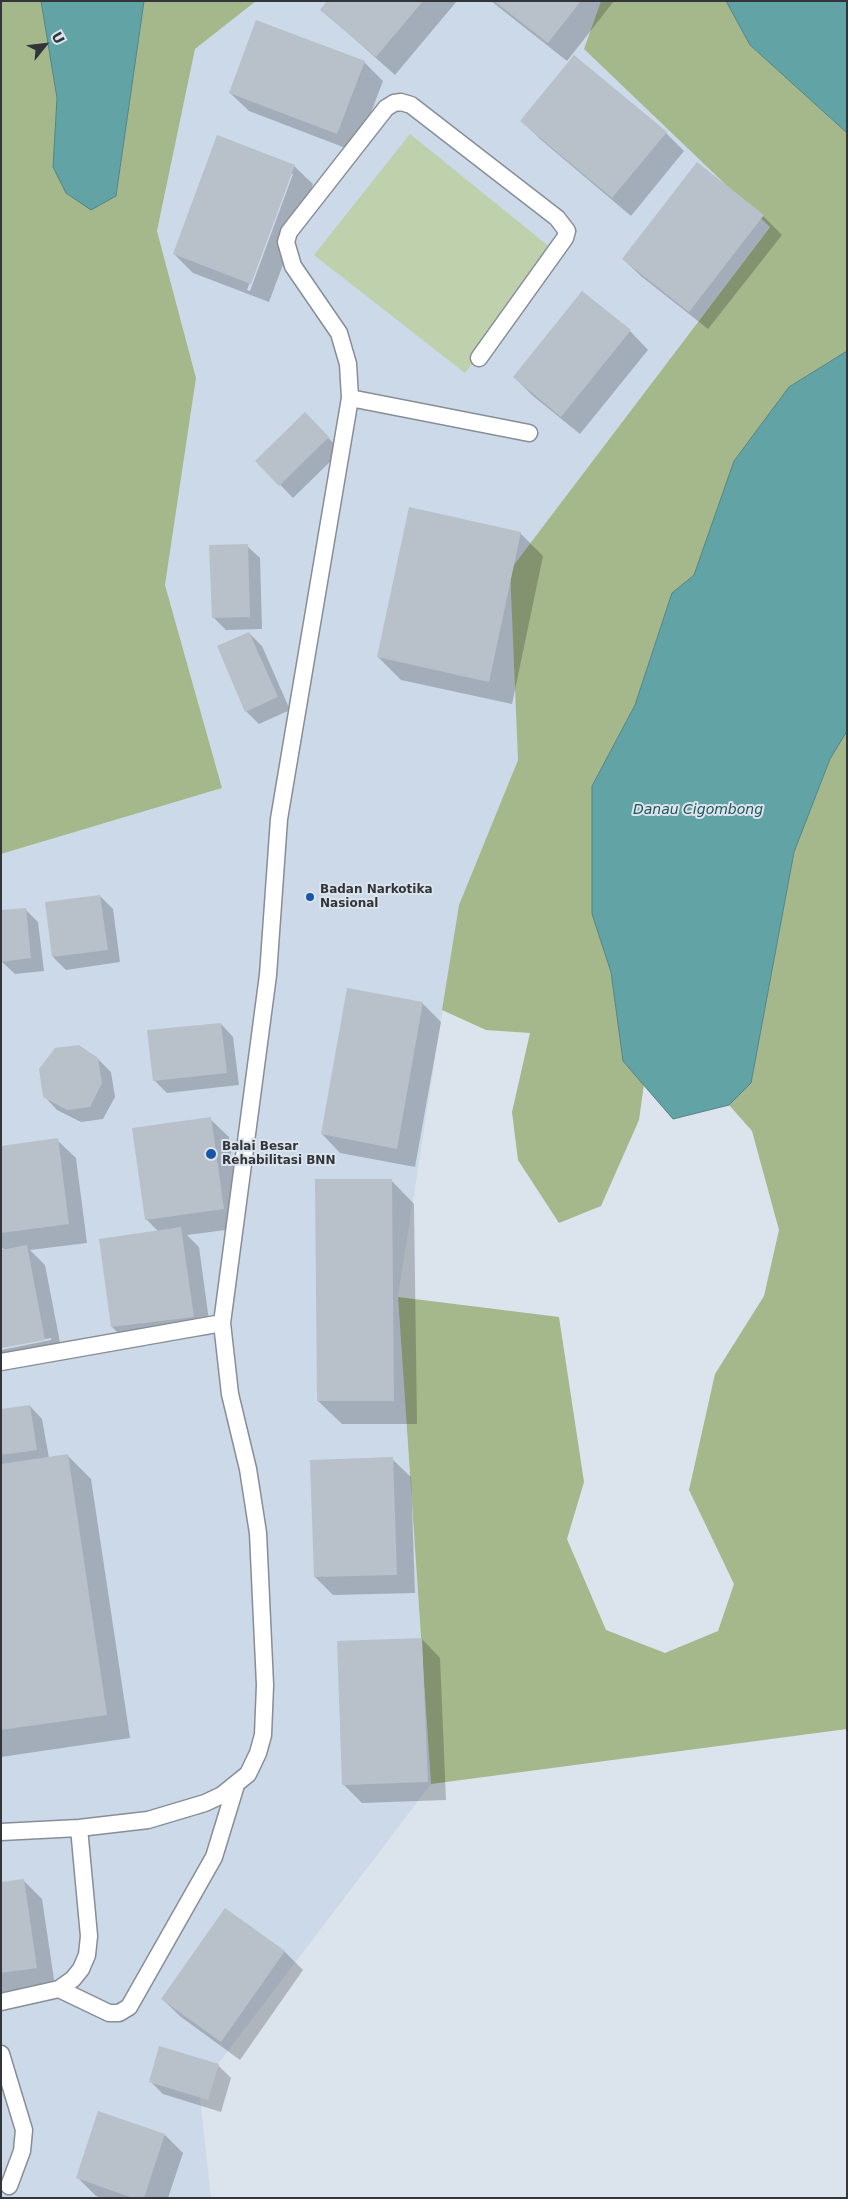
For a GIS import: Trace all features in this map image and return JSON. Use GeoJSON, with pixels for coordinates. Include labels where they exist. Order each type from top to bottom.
{"type":"FeatureCollection","features":[{"type":"Feature","properties":{"kind":"lane"},"geometry":{"type":"LineString","coordinates":[[1,1832],[79,1828],[148,1820],[174,1814],[205,1803],[236,1785],[248,1774],[258,1753],[263,1735],[265,1686],[258,1533],[248,1469],[230,1394],[222,1323],[268,974],[279,819],[350,398],[348,364],[339,333],[293,266],[286,242],[288,232],[386,108],[394,103],[401,102],[411,105],[557,218],[567,231],[565,238],[479,358]]}},
{"type":"Feature","properties":{"kind":"lane"},"geometry":{"type":"LineString","coordinates":[[350,398],[529,433]]}},
{"type":"Feature","properties":{"kind":"lane"},"geometry":{"type":"LineString","coordinates":[[1,1362],[222,1323]]}},
{"type":"Feature","properties":{"kind":"lane"},"geometry":{"type":"LineString","coordinates":[[59,1989],[109,2013],[119,2013],[128,2007],[214,1857],[236,1785]]}},
{"type":"Feature","properties":{"kind":"lane"},"geometry":{"type":"LineString","coordinates":[[1,2002],[59,1989],[73,1979],[81,1969],[87,1955],[89,1936],[79,1828]]}},
{"type":"Feature","properties":{"kind":"lane"},"geometry":{"type":"LineString","coordinates":[[1,2054],[24,2130],[22,2151],[9,2187]]}},
{"type":"Feature","properties":{"kind":"shaded area","name":"Balai Besar Rehabilitasi BNN"},"geometry":{"type":"Polygon","coordinates":[[[256,1],[601,1],[584,49],[770,226],[510,570],[518,760],[459,905],[398,1297],[431,1784],[199,2089],[211,2198],[1,2198],[1,854],[222,788],[165,585],[196,378],[157,231],[195,49],[256,1]]]}},
{"type":"Feature","properties":{"kind":"green space"},"geometry":{"type":"Polygon","coordinates":[[[1,1],[41,1],[57,98],[53,167],[116,196],[144,1],[256,1],[195,49],[157,231],[196,378],[165,585],[222,788],[1,854],[1,1]]]}},
{"type":"Feature","properties":{"kind":"green space"},"geometry":{"type":"Polygon","coordinates":[[[601,1],[726,1],[750,45],[847,133],[847,351],[789,387],[734,461],[694,575],[672,593],[635,705],[592,786],[592,914],[611,972],[623,1061],[644,1084],[639,1120],[601,1206],[559,1223],[518,1160],[512,1112],[530,1033],[486,1030],[442,1010],[459,905],[518,760],[510,570],[770,227],[584,49],[601,1]]]}},
{"type":"Feature","properties":{"kind":"green space"},"geometry":{"type":"Polygon","coordinates":[[[410,134],[556,252],[465,373],[314,255],[410,134]]]}},
{"type":"Feature","properties":{"kind":"green space"},"geometry":{"type":"Polygon","coordinates":[[[847,731],[847,1729],[431,1784],[398,1297],[559,1317],[584,1482],[567,1539],[606,1630],[665,1653],[718,1631],[734,1584],[689,1490],[715,1374],[764,1296],[779,1230],[752,1131],[729,1105],[751,1083],[794,852],[830,759],[847,731]]]}},
{"type":"Feature","properties":{"kind":"water"},"geometry":{"type":"Polygon","coordinates":[[[41,1],[144,1],[116,196],[91,210],[66,193],[53,167],[57,98],[41,1]]]}},
{"type":"Feature","properties":{"kind":"water"},"geometry":{"type":"Polygon","coordinates":[[[726,1],[847,1],[847,133],[750,45],[726,1]]]}},
{"type":"Feature","properties":{"kind":"water","name":"Danau Cigombong"},"geometry":{"type":"Polygon","coordinates":[[[847,351],[847,731],[830,759],[794,852],[751,1083],[729,1105],[673,1119],[623,1061],[611,972],[592,914],[592,786],[635,705],[672,593],[694,575],[734,461],[789,387],[847,351]]]}},
{"type":"Feature","properties":{"kind":"building"},"geometry":{"type":"Polygon","coordinates":[[[327,1],[423,1],[376,57],[320,10],[327,1]]]}},
{"type":"Feature","properties":{"kind":"building"},"geometry":{"type":"Polygon","coordinates":[[[494,1],[581,1],[548,43],[494,1]]]}},
{"type":"Feature","properties":{"kind":"building"},"geometry":{"type":"Polygon","coordinates":[[[256,20],[365,61],[337,134],[229,93],[256,20]]]}},
{"type":"Feature","properties":{"kind":"building"},"geometry":{"type":"Polygon","coordinates":[[[574,55],[667,132],[612,198],[520,121],[574,55]]]}},
{"type":"Feature","properties":{"kind":"building"},"geometry":{"type":"Polygon","coordinates":[[[217,135],[295,165],[251,284],[173,254],[217,135]]]}},
{"type":"Feature","properties":{"kind":"building"},"geometry":{"type":"Polygon","coordinates":[[[697,162],[764,215],[689,312],[622,259],[697,162]]]}},
{"type":"Feature","properties":{"kind":"building"},"geometry":{"type":"Polygon","coordinates":[[[582,291],[631,330],[561,417],[513,377],[582,291]]]}},
{"type":"Feature","properties":{"kind":"building"},"geometry":{"type":"Polygon","coordinates":[[[305,412],[329,437],[279,486],[255,461],[305,412]]]}},
{"type":"Feature","properties":{"kind":"building"},"geometry":{"type":"Polygon","coordinates":[[[409,507],[521,532],[489,682],[377,657],[409,507]]]}},
{"type":"Feature","properties":{"kind":"building"},"geometry":{"type":"Polygon","coordinates":[[[248,544],[250,617],[212,618],[209,545],[248,544]]]}},
{"type":"Feature","properties":{"kind":"building"},"geometry":{"type":"Polygon","coordinates":[[[249,632],[278,697],[245,712],[217,646],[249,632]]]}},
{"type":"Feature","properties":{"kind":"building"},"geometry":{"type":"Polygon","coordinates":[[[100,895],[108,950],[52,957],[45,902],[100,895]]]}},
{"type":"Feature","properties":{"kind":"building"},"geometry":{"type":"Polygon","coordinates":[[[26,908],[31,958],[1,962],[1,910],[26,908]]]}},
{"type":"Feature","properties":{"kind":"building"},"geometry":{"type":"Polygon","coordinates":[[[347,988],[423,1002],[397,1149],[321,1134],[347,988]]]}},
{"type":"Feature","properties":{"kind":"building"},"geometry":{"type":"Polygon","coordinates":[[[221,1023],[227,1073],[153,1081],[147,1030],[221,1023]]]}},
{"type":"Feature","properties":{"kind":"building"},"geometry":{"type":"Polygon","coordinates":[[[79,1045],[98,1058],[102,1083],[90,1107],[67,1110],[43,1097],[39,1069],[55,1048],[79,1045]]]}},
{"type":"Feature","properties":{"kind":"building"},"geometry":{"type":"Polygon","coordinates":[[[211,1117],[224,1209],[145,1220],[132,1128],[211,1117]]]}},
{"type":"Feature","properties":{"kind":"building"},"geometry":{"type":"Polygon","coordinates":[[[58,1138],[69,1224],[1,1233],[1,1146],[58,1138]]]}},
{"type":"Feature","properties":{"kind":"building"},"geometry":{"type":"Polygon","coordinates":[[[315,1179],[392,1179],[394,1401],[317,1401],[315,1179]]]}},
{"type":"Feature","properties":{"kind":"building"},"geometry":{"type":"Polygon","coordinates":[[[181,1227],[194,1317],[111,1327],[99,1239],[181,1227]]]}},
{"type":"Feature","properties":{"kind":"building"},"geometry":{"type":"Polygon","coordinates":[[[27,1245],[45,1340],[1,1348],[1,1250],[27,1245]]]}},
{"type":"Feature","properties":{"kind":"building"},"geometry":{"type":"Polygon","coordinates":[[[30,1405],[37,1450],[1,1455],[1,1409],[30,1405]]]}},
{"type":"Feature","properties":{"kind":"building"},"geometry":{"type":"Polygon","coordinates":[[[68,1454],[107,1715],[1,1730],[1,1464],[68,1454]]]}},
{"type":"Feature","properties":{"kind":"building"},"geometry":{"type":"Polygon","coordinates":[[[393,1457],[397,1575],[314,1577],[310,1460],[393,1457]]]}},
{"type":"Feature","properties":{"kind":"building"},"geometry":{"type":"Polygon","coordinates":[[[422,1638],[428,1782],[342,1785],[337,1641],[422,1638]]]}},
{"type":"Feature","properties":{"kind":"building"},"geometry":{"type":"Polygon","coordinates":[[[24,1879],[37,1968],[1,1973],[1,1882],[24,1879]]]}},
{"type":"Feature","properties":{"kind":"building"},"geometry":{"type":"Polygon","coordinates":[[[225,1908],[285,1951],[221,2042],[161,1999],[225,1908]]]}},
{"type":"Feature","properties":{"kind":"building"},"geometry":{"type":"Polygon","coordinates":[[[159,2046],[219,2064],[208,2100],[149,2082],[159,2046]]]}},
{"type":"Feature","properties":{"kind":"building"},"geometry":{"type":"Polygon","coordinates":[[[98,2111],[165,2134],[144,2198],[133,2198],[76,2178],[98,2111]]]}},
{"type":"Feature","properties":{"kind":"place","name":"Badan Narkotika Nasional"},"geometry":{"type":"Point","coordinates":[310,897]}},
{"type":"Feature","properties":{"kind":"place","name":"Balai Besar Rehabilitasi BNN"},"geometry":{"type":"Point","coordinates":[211,1154]}}]}
